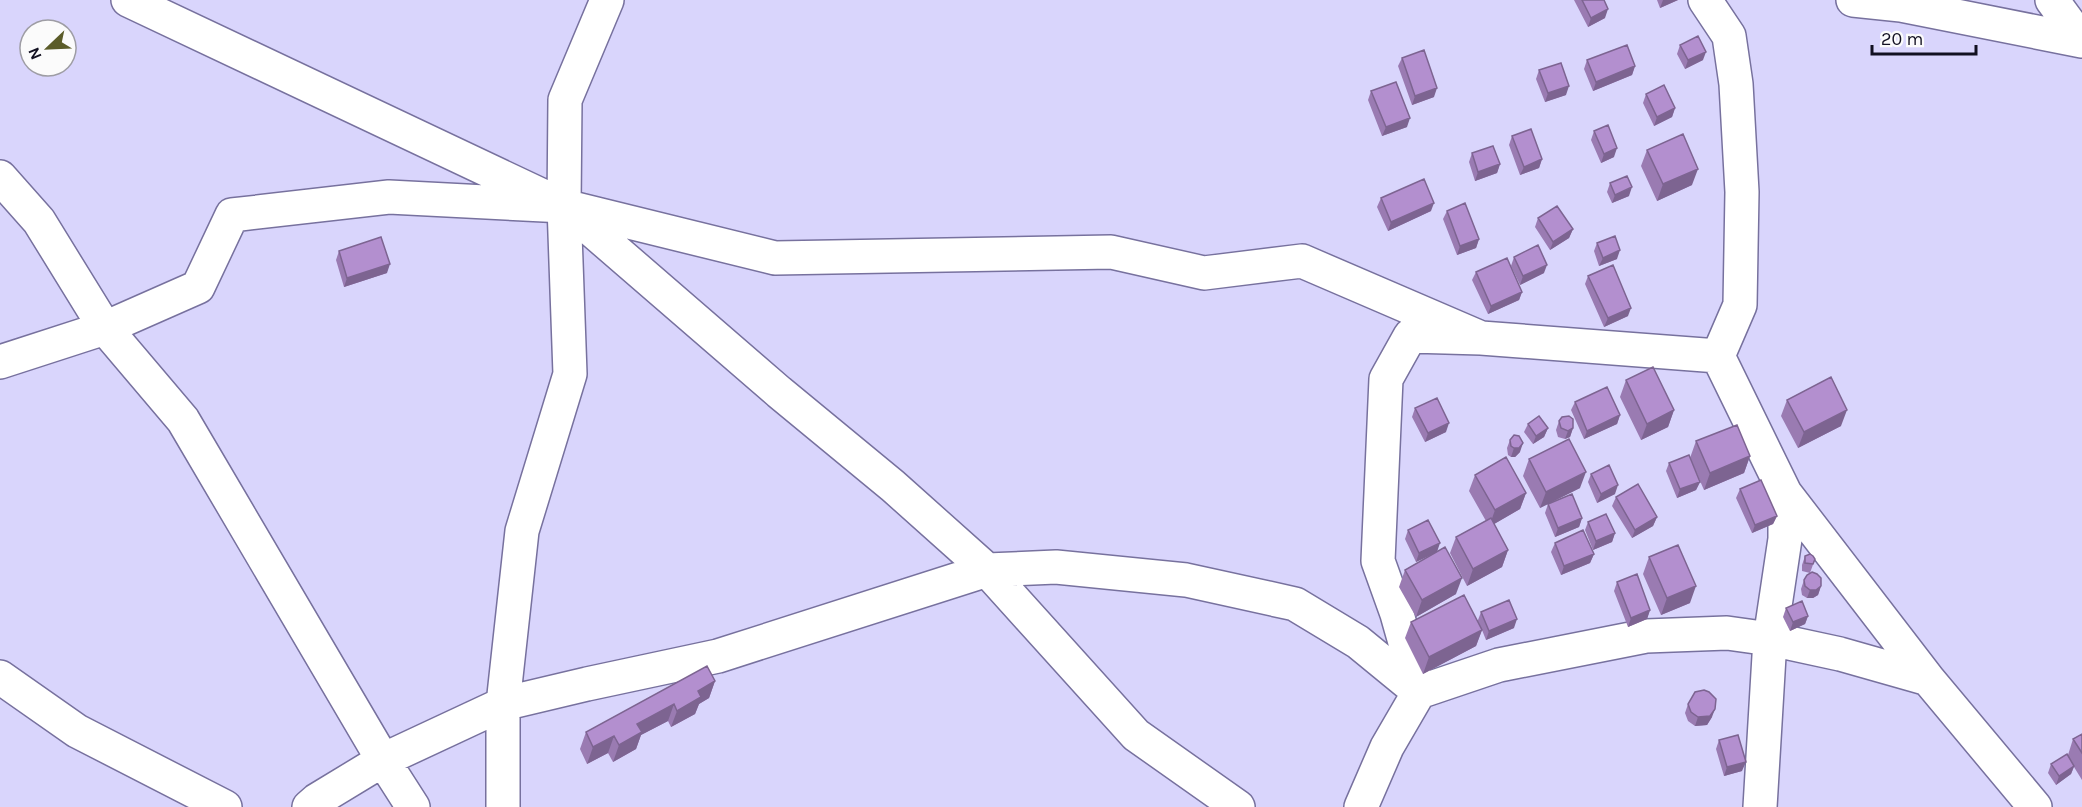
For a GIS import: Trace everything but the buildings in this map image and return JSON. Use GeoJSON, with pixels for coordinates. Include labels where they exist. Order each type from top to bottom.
{"type":"FeatureCollection","features":[{"type":"Feature","properties":{"kind":"street"},"geometry":{"type":"LineString","coordinates":[[128,0],[564,206],[779,392],[893,486],[987,570],[1136,735],[1238,807]]}},
{"type":"Feature","properties":{"kind":"street"},"geometry":{"type":"LineString","coordinates":[[503,807],[503,704],[522,531],[570,374],[564,206],[565,100],[607,0]]}},
{"type":"Feature","properties":{"kind":"street"},"geometry":{"type":"LineString","coordinates":[[1705,0],[1729,36],[1736,84],[1742,192],[1740,305],[1718,356],[1785,493],[1928,679],[2036,807]]}},
{"type":"Feature","properties":{"kind":"street"},"geometry":{"type":"LineString","coordinates":[[1853,0],[1901,5],[2082,41]]}},
{"type":"Feature","properties":{"kind":"street"},"geometry":{"type":"LineString","coordinates":[[2052,0],[2082,41]]}},
{"type":"Feature","properties":{"kind":"street"},"geometry":{"type":"LineString","coordinates":[[0,177],[39,221],[105,328],[183,420],[413,807]]}},
{"type":"Feature","properties":{"kind":"street"},"geometry":{"type":"LineString","coordinates":[[0,362],[105,328],[198,287],[232,215],[388,197],[564,206],[775,258],[1111,252],[1204,273],[1302,261],[1481,338]]}},
{"type":"Feature","properties":{"kind":"street"},"geometry":{"type":"LineString","coordinates":[[1419,692],[1397,614],[1378,561],[1386,379],[1410,336],[1481,338],[1718,356]]}},
{"type":"Feature","properties":{"kind":"street"},"geometry":{"type":"LineString","coordinates":[[1760,807],[1770,639],[1785,539],[1785,493]]}},
{"type":"Feature","properties":{"kind":"street"},"geometry":{"type":"LineString","coordinates":[[309,807],[383,760],[503,704],[718,656],[987,570],[1056,567],[1186,580],[1295,604],[1358,642],[1419,692]]}},
{"type":"Feature","properties":{"kind":"street"},"geometry":{"type":"LineString","coordinates":[[1360,807],[1387,747],[1419,692],[1499,665],[1646,636],[1727,633],[1770,639],[1840,654],[1928,679]]}},
{"type":"Feature","properties":{"kind":"street"},"geometry":{"type":"LineString","coordinates":[[0,677],[77,731],[225,807]]}}]}
